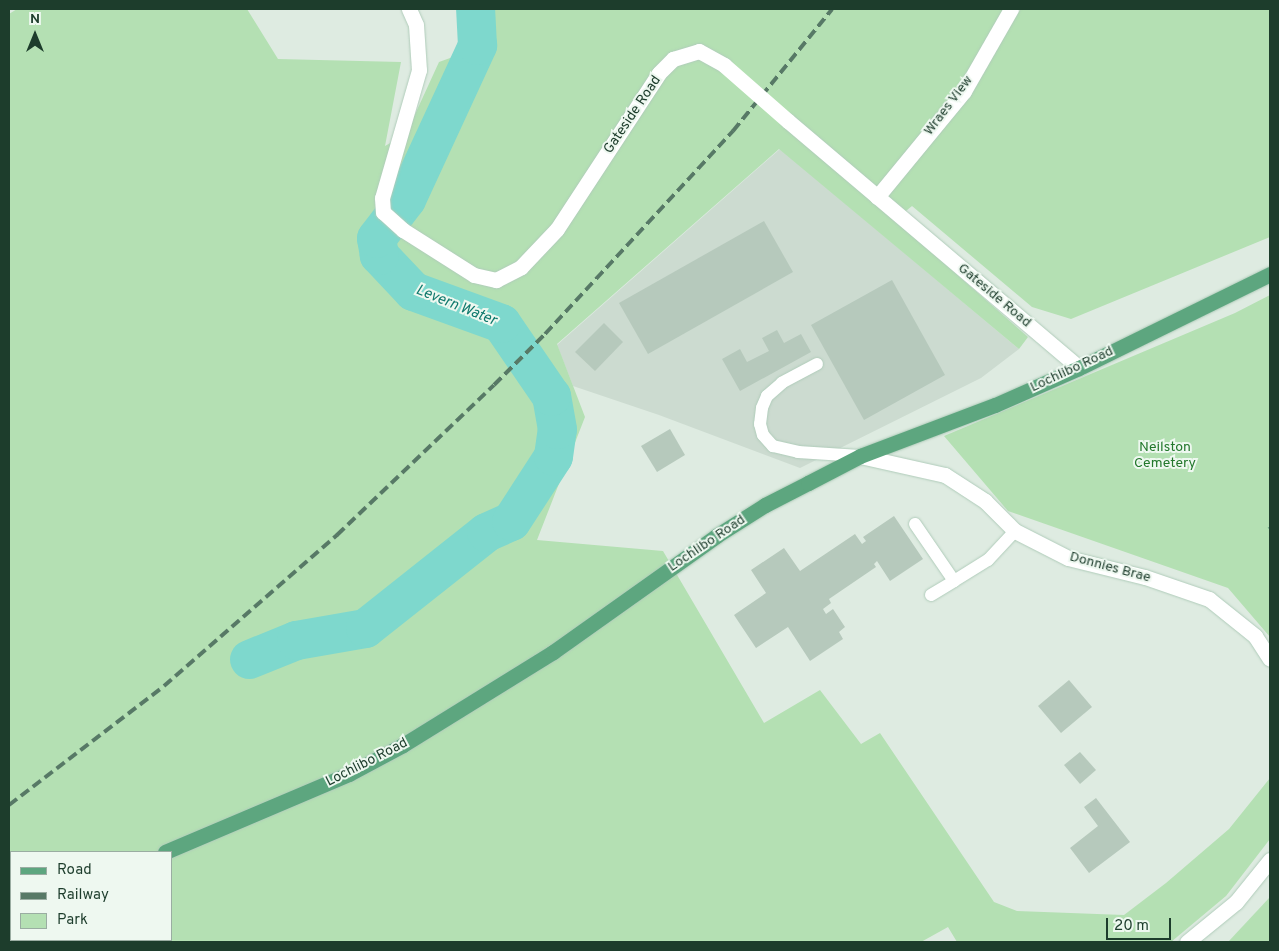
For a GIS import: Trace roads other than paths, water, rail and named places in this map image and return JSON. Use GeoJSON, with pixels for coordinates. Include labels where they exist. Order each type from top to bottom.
{"type":"FeatureCollection","features":[{"type":"Feature","properties":{"kind":"main road","name":"Lochlibo Road"},"geometry":{"type":"LineString","coordinates":[[168,851],[349,774],[411,740],[553,652],[716,536],[766,505],[860,456],[995,405],[1079,368],[1270,274]]}},
{"type":"Feature","properties":{"kind":"street","name":"Gateside Road"},"geometry":{"type":"LineString","coordinates":[[409,9],[416,26],[419,70],[382,198],[383,212],[403,230],[474,275],[496,280],[521,267],[557,229],[659,73],[674,59],[698,51],[724,65],[1079,368]]}},
{"type":"Feature","properties":{"kind":"street","name":"Wraes View"},"geometry":{"type":"LineString","coordinates":[[878,198],[964,91],[1011,9]]}},
{"type":"Feature","properties":{"kind":"street","name":"Donnies Brae"},"geometry":{"type":"LineString","coordinates":[[860,456],[945,475],[985,501],[1015,531],[1068,558],[1145,577],[1209,599],[1254,636],[1270,659]]}},
{"type":"Feature","properties":{"kind":"street"},"geometry":{"type":"LineString","coordinates":[[1187,942],[1236,902],[1270,860]]}},
{"type":"Feature","properties":{"kind":"lane"},"geometry":{"type":"LineString","coordinates":[[817,364],[782,383],[767,396],[762,408],[760,424],[763,435],[773,446],[798,452],[860,456]]}},
{"type":"Feature","properties":{"kind":"lane"},"geometry":{"type":"LineString","coordinates":[[915,524],[954,581]]}},
{"type":"Feature","properties":{"kind":"lane"},"geometry":{"type":"LineString","coordinates":[[930,596],[988,560],[1015,531]]}},
{"type":"Feature","properties":{"kind":"waterway","name":"Levern Water"},"geometry":{"type":"LineString","coordinates":[[249,659],[296,640],[365,628],[486,532],[511,521],[553,456],[557,429],[551,396],[501,323],[413,291],[379,255],[376,238],[406,199],[477,45],[475,9]]}},
{"type":"Feature","properties":{"kind":"railway"},"geometry":{"type":"LineString","coordinates":[[9,805],[164,686],[337,535],[494,385],[545,334],[733,131],[832,9]]}},
{"type":"Feature","properties":{"kind":"park label","name":"Neilston Cemetery"},"geometry":{"type":"Point","coordinates":[1165,456]}}]}
